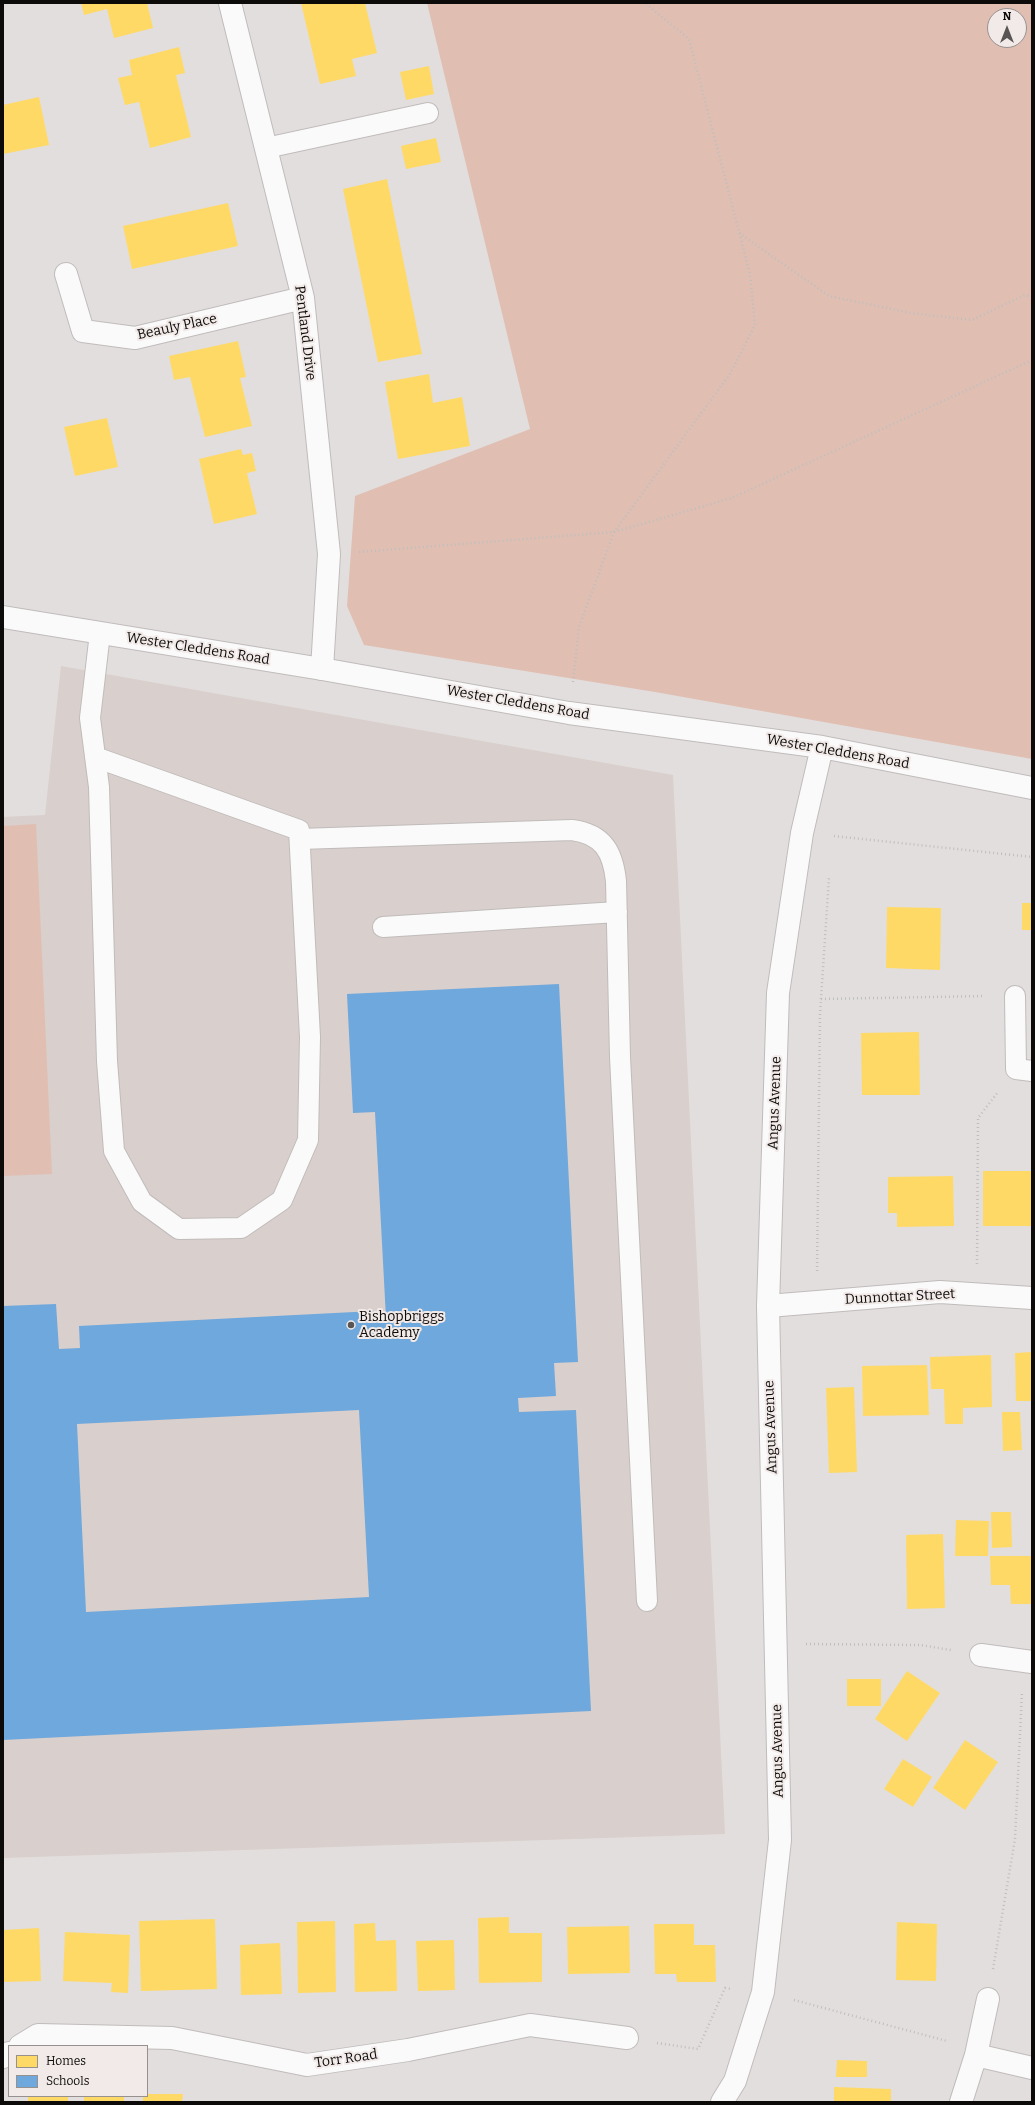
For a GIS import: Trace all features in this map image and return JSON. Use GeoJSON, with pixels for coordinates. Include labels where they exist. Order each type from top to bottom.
{"type":"FeatureCollection","features":[{"type":"Feature","properties":{"kind":"street","name":"Pentland Drive"},"geometry":{"type":"LineString","coordinates":[[230,3],[304,298],[329,554],[322,669]]}},
{"type":"Feature","properties":{"kind":"street","name":"Beauly Place"},"geometry":{"type":"LineString","coordinates":[[66,274],[83,331],[135,338],[304,298]]}},
{"type":"Feature","properties":{"kind":"street","name":"Wester Cleddens Road"},"geometry":{"type":"LineString","coordinates":[[3,617],[322,669],[569,713],[822,747],[1032,788]]}},
{"type":"Feature","properties":{"kind":"street","name":"Angus Avenue"},"geometry":{"type":"LineString","coordinates":[[722,2102],[735,2081],[763,1992],[780,1840],[768,1306],[778,992],[802,833],[822,747]]}},
{"type":"Feature","properties":{"kind":"street","name":"Dunnottar Street"},"geometry":{"type":"LineString","coordinates":[[768,1306],[940,1292],[1032,1298]]}},
{"type":"Feature","properties":{"kind":"street"},"geometry":{"type":"LineString","coordinates":[[981,1655],[1028,1662]]}},
{"type":"Feature","properties":{"kind":"street"},"geometry":{"type":"LineString","coordinates":[[961,2102],[976,2052],[988,1999]]}},
{"type":"Feature","properties":{"kind":"street","name":"Torr Road"},"geometry":{"type":"LineString","coordinates":[[22,2045],[38,2034],[172,2038],[307,2065],[408,2050],[530,2025],[628,2038]]}},
{"type":"Feature","properties":{"kind":"street"},"geometry":{"type":"LineString","coordinates":[[976,2052],[1032,2068]]}},
{"type":"Feature","properties":{"kind":"lane"},"geometry":{"type":"LineString","coordinates":[[266,148],[428,113]]}},
{"type":"Feature","properties":{"kind":"lane"},"geometry":{"type":"LineString","coordinates":[[95,757],[299,830],[310,1037],[308,1140],[282,1200],[241,1228],[179,1229],[142,1202],[114,1151],[107,1061],[99,787],[95,757],[90,718],[100,633]]}},
{"type":"Feature","properties":{"kind":"lane"},"geometry":{"type":"LineString","coordinates":[[300,839],[572,830],[586,832],[598,838],[609,852],[615,868],[620,1057],[647,1601]]}},
{"type":"Feature","properties":{"kind":"lane"},"geometry":{"type":"LineString","coordinates":[[383,927],[617,912]]}},
{"type":"Feature","properties":{"kind":"lane"},"geometry":{"type":"LineString","coordinates":[[1015,996],[1024,1070]]}},
{"type":"Feature","properties":{"kind":"path"},"geometry":{"type":"LineString","coordinates":[[569,713],[579,627],[614,532],[730,374],[755,325],[750,274],[689,39],[645,3]]}},
{"type":"Feature","properties":{"kind":"path"},"geometry":{"type":"LineString","coordinates":[[739,233],[829,296],[911,313],[972,320],[1025,295],[1032,297]]}},
{"type":"Feature","properties":{"kind":"path"},"geometry":{"type":"LineString","coordinates":[[329,554],[614,532],[732,498],[1032,360]]}},
{"type":"Feature","properties":{"kind":"path"},"geometry":{"type":"LineString","coordinates":[[802,833],[1032,857]]}},
{"type":"Feature","properties":{"kind":"path"},"geometry":{"type":"LineString","coordinates":[[817,1302],[821,999],[829,875]]}},
{"type":"Feature","properties":{"kind":"path"},"geometry":{"type":"LineString","coordinates":[[821,999],[1015,996]]}},
{"type":"Feature","properties":{"kind":"path"},"geometry":{"type":"LineString","coordinates":[[977,1295],[978,1118],[1024,1070]]}},
{"type":"Feature","properties":{"kind":"path"},"geometry":{"type":"LineString","coordinates":[[776,1643],[920,1645],[981,1655]]}},
{"type":"Feature","properties":{"kind":"path"},"geometry":{"type":"LineString","coordinates":[[988,1999],[1015,1839],[1028,1662]]}},
{"type":"Feature","properties":{"kind":"path"},"geometry":{"type":"LineString","coordinates":[[628,2038],[698,2049],[725,1988],[763,1992],[976,2052]]}},
{"type":"Feature","properties":{"kind":"shaded area"},"geometry":{"type":"Polygon","coordinates":[[[427,3],[1032,3],[1032,759],[655,692],[364,645],[347,606],[355,496],[530,429],[427,3]]]}},
{"type":"Feature","properties":{"kind":"shaded area","name":"Bishopbriggs Academy"},"geometry":{"type":"Polygon","coordinates":[[[61,666],[673,775],[725,1834],[3,1858],[3,817],[45,815],[61,666]]]}},
{"type":"Feature","properties":{"kind":"shaded area"},"geometry":{"type":"Polygon","coordinates":[[[36,824],[52,1174],[3,1176],[3,826],[36,824]]]}},
{"type":"Feature","properties":{"kind":"building: Homes"},"geometry":{"type":"Polygon","coordinates":[[[81,3],[147,3],[153,28],[114,38],[107,9],[84,15],[81,3]]]}},
{"type":"Feature","properties":{"kind":"building: Homes"},"geometry":{"type":"Polygon","coordinates":[[[301,3],[365,3],[377,53],[352,59],[356,76],[320,84],[301,3]]]}},
{"type":"Feature","properties":{"kind":"building: Homes"},"geometry":{"type":"Polygon","coordinates":[[[179,47],[185,73],[176,75],[191,137],[150,148],[139,102],[125,105],[118,78],[132,75],[129,60],[179,47]]]}},
{"type":"Feature","properties":{"kind":"building: Homes"},"geometry":{"type":"Polygon","coordinates":[[[429,66],[434,94],[406,100],[400,72],[429,66]]]}},
{"type":"Feature","properties":{"kind":"building: Homes"},"geometry":{"type":"Polygon","coordinates":[[[39,97],[49,145],[3,154],[3,105],[39,97]]]}},
{"type":"Feature","properties":{"kind":"building: Homes"},"geometry":{"type":"Polygon","coordinates":[[[436,138],[441,162],[406,169],[401,146],[436,138]]]}},
{"type":"Feature","properties":{"kind":"building: Homes"},"geometry":{"type":"Polygon","coordinates":[[[387,179],[422,354],[378,362],[343,189],[387,179]]]}},
{"type":"Feature","properties":{"kind":"building: Homes"},"geometry":{"type":"Polygon","coordinates":[[[228,203],[238,246],[132,269],[123,226],[228,203]]]}},
{"type":"Feature","properties":{"kind":"building: Homes"},"geometry":{"type":"Polygon","coordinates":[[[238,341],[246,377],[240,378],[252,426],[205,437],[190,377],[174,380],[169,356],[238,341]]]}},
{"type":"Feature","properties":{"kind":"building: Homes"},"geometry":{"type":"Polygon","coordinates":[[[429,374],[433,403],[462,397],[470,446],[398,459],[385,382],[429,374]]]}},
{"type":"Feature","properties":{"kind":"building: Homes"},"geometry":{"type":"Polygon","coordinates":[[[107,418],[118,467],[75,476],[64,427],[107,418]]]}},
{"type":"Feature","properties":{"kind":"building: Homes"},"geometry":{"type":"Polygon","coordinates":[[[241,449],[243,455],[252,453],[256,471],[247,473],[257,514],[214,524],[199,459],[241,449]]]}},
{"type":"Feature","properties":{"kind":"building: Homes"},"geometry":{"type":"Polygon","coordinates":[[[1022,903],[1032,903],[1032,930],[1022,930],[1022,903]]]}},
{"type":"Feature","properties":{"kind":"building: Homes"},"geometry":{"type":"Polygon","coordinates":[[[887,907],[941,908],[940,970],[886,968],[887,907]]]}},
{"type":"Feature","properties":{"kind":"building: Homes"},"geometry":{"type":"Polygon","coordinates":[[[919,1032],[920,1095],[862,1095],[861,1033],[919,1032]]]}},
{"type":"Feature","properties":{"kind":"building: Homes"},"geometry":{"type":"Polygon","coordinates":[[[983,1171],[1032,1171],[1032,1226],[983,1226],[983,1171]]]}},
{"type":"Feature","properties":{"kind":"building: Homes"},"geometry":{"type":"Polygon","coordinates":[[[953,1176],[954,1226],[897,1227],[897,1213],[888,1213],[888,1177],[953,1176]]]}},
{"type":"Feature","properties":{"kind":"building: Homes"},"geometry":{"type":"Polygon","coordinates":[[[1032,1352],[1032,1401],[1016,1401],[1015,1353],[1032,1352]]]}},
{"type":"Feature","properties":{"kind":"building: Homes"},"geometry":{"type":"Polygon","coordinates":[[[991,1355],[992,1407],[963,1408],[963,1424],[945,1424],[944,1389],[931,1389],[930,1357],[991,1355]]]}},
{"type":"Feature","properties":{"kind":"building: Homes"},"geometry":{"type":"Polygon","coordinates":[[[927,1365],[929,1415],[863,1416],[862,1366],[927,1365]]]}},
{"type":"Feature","properties":{"kind":"building: Homes"},"geometry":{"type":"Polygon","coordinates":[[[854,1387],[857,1472],[829,1473],[826,1388],[854,1387]]]}},
{"type":"Feature","properties":{"kind":"building: Homes"},"geometry":{"type":"Polygon","coordinates":[[[1002,1412],[1020,1412],[1022,1450],[1003,1451],[1002,1412]]]}},
{"type":"Feature","properties":{"kind":"building: Homes"},"geometry":{"type":"Polygon","coordinates":[[[991,1512],[1011,1512],[1012,1547],[992,1548],[991,1512]]]}},
{"type":"Feature","properties":{"kind":"building: Homes"},"geometry":{"type":"Polygon","coordinates":[[[956,1520],[989,1521],[988,1556],[955,1556],[956,1520]]]}},
{"type":"Feature","properties":{"kind":"building: Homes"},"geometry":{"type":"Polygon","coordinates":[[[943,1534],[945,1608],[907,1609],[906,1535],[943,1534]]]}},
{"type":"Feature","properties":{"kind":"building: Homes"},"geometry":{"type":"Polygon","coordinates":[[[990,1556],[1032,1556],[1032,1604],[1011,1604],[1010,1585],[991,1585],[990,1556]]]}},
{"type":"Feature","properties":{"kind":"building: Homes"},"geometry":{"type":"Polygon","coordinates":[[[907,1671],[940,1693],[907,1741],[875,1719],[907,1671]]]}},
{"type":"Feature","properties":{"kind":"building: Homes"},"geometry":{"type":"Polygon","coordinates":[[[847,1679],[881,1679],[881,1706],[847,1706],[847,1679]]]}},
{"type":"Feature","properties":{"kind":"building: Homes"},"geometry":{"type":"Polygon","coordinates":[[[965,1740],[998,1762],[965,1810],[933,1788],[965,1740]]]}},
{"type":"Feature","properties":{"kind":"building: Homes"},"geometry":{"type":"Polygon","coordinates":[[[903,1759],[932,1777],[913,1807],[884,1789],[903,1759]]]}},
{"type":"Feature","properties":{"kind":"building: Homes"},"geometry":{"type":"Polygon","coordinates":[[[509,1917],[509,1933],[542,1933],[542,1982],[479,1983],[478,1918],[509,1917]]]}},
{"type":"Feature","properties":{"kind":"building: Homes"},"geometry":{"type":"Polygon","coordinates":[[[215,1919],[217,1989],[141,1991],[139,1921],[215,1919]]]}},
{"type":"Feature","properties":{"kind":"building: Homes"},"geometry":{"type":"Polygon","coordinates":[[[335,1921],[336,1992],[298,1993],[297,1922],[335,1921]]]}},
{"type":"Feature","properties":{"kind":"building: Homes"},"geometry":{"type":"Polygon","coordinates":[[[897,1922],[937,1924],[936,1981],[896,1980],[897,1922]]]}},
{"type":"Feature","properties":{"kind":"building: Homes"},"geometry":{"type":"Polygon","coordinates":[[[375,1923],[376,1941],[396,1940],[397,1991],[355,1992],[354,1924],[375,1923]]]}},
{"type":"Feature","properties":{"kind":"building: Homes"},"geometry":{"type":"Polygon","coordinates":[[[654,1924],[694,1924],[694,1945],[715,1945],[716,1982],[677,1982],[676,1974],[655,1974],[654,1924]]]}},
{"type":"Feature","properties":{"kind":"building: Homes"},"geometry":{"type":"Polygon","coordinates":[[[629,1926],[630,1973],[568,1974],[567,1927],[629,1926]]]}},
{"type":"Feature","properties":{"kind":"building: Homes"},"geometry":{"type":"Polygon","coordinates":[[[39,1928],[41,1981],[3,1982],[3,1930],[39,1928]]]}},
{"type":"Feature","properties":{"kind":"building: Homes"},"geometry":{"type":"Polygon","coordinates":[[[65,1932],[130,1935],[128,1993],[111,1992],[112,1983],[63,1981],[65,1932]]]}},
{"type":"Feature","properties":{"kind":"building: Homes"},"geometry":{"type":"Polygon","coordinates":[[[454,1940],[455,1990],[418,1991],[416,1941],[454,1940]]]}},
{"type":"Feature","properties":{"kind":"building: Homes"},"geometry":{"type":"Polygon","coordinates":[[[280,1943],[282,1994],[241,1995],[240,1945],[280,1943]]]}},
{"type":"Feature","properties":{"kind":"building: Homes"},"geometry":{"type":"Polygon","coordinates":[[[837,2060],[867,2061],[867,2077],[836,2077],[837,2060]]]}},
{"type":"Feature","properties":{"kind":"building: Homes"},"geometry":{"type":"Polygon","coordinates":[[[834,2087],[891,2089],[891,2102],[834,2102],[834,2087]]]}},
{"type":"Feature","properties":{"kind":"building: Homes"},"geometry":{"type":"Polygon","coordinates":[[[148,2094],[183,2094],[182,2102],[143,2102],[143,2097],[148,2097],[148,2094]]]}},
{"type":"Feature","properties":{"kind":"building: Homes"},"geometry":{"type":"Polygon","coordinates":[[[28,2097],[68,2097],[68,2102],[28,2102],[28,2097]]]}},
{"type":"Feature","properties":{"kind":"building: Homes"},"geometry":{"type":"Polygon","coordinates":[[[84,2097],[124,2097],[124,2102],[84,2102],[84,2097]]]}},
{"type":"Feature","properties":{"kind":"building: Schools"},"geometry":{"type":"Polygon","coordinates":[[[559,984],[578,1362],[554,1363],[556,1396],[518,1398],[519,1412],[576,1410],[591,1711],[3,1740],[3,1306],[56,1304],[59,1349],[80,1348],[79,1326],[374,1311],[374,1318],[386,1318],[375,1112],[353,1113],[347,994],[559,984]],[[359,1410],[77,1424],[86,1612],[369,1597],[359,1410]]]}},
{"type":"Feature","properties":{"kind":"place","name":"Bishopbriggs Academy"},"geometry":{"type":"Point","coordinates":[351,1325]}}]}
